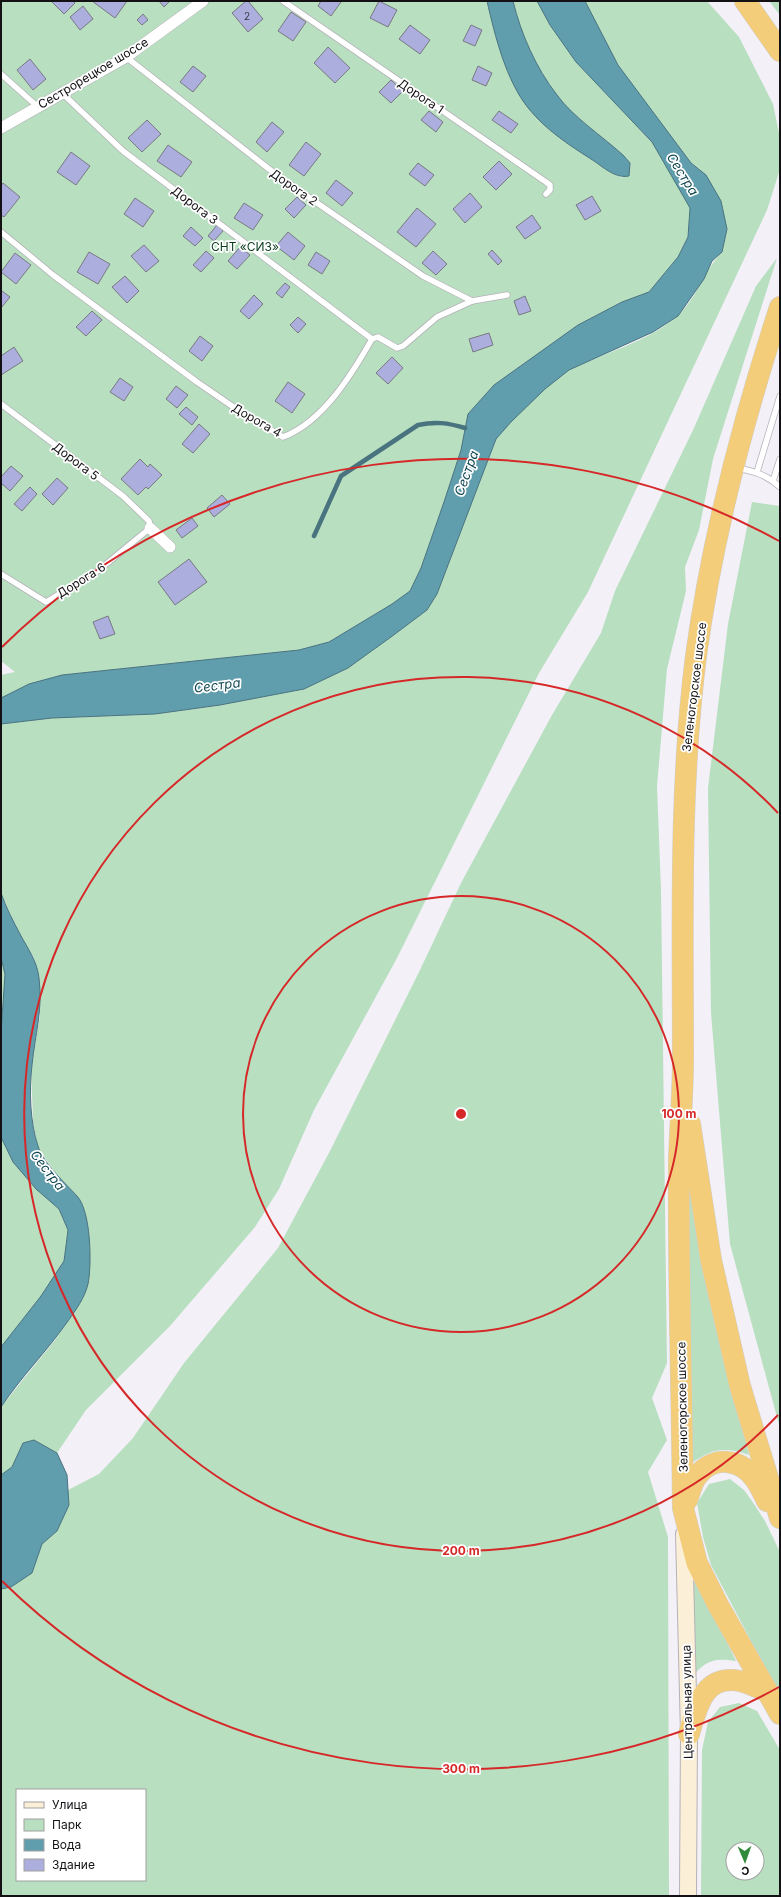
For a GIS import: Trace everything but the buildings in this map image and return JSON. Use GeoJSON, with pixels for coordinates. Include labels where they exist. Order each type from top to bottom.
{"type":"FeatureCollection","features":[{"type":"Feature","properties":{"kind":"highway"},"geometry":{"type":"LineString","coordinates":[[745,1],[780,51]]}},
{"type":"Feature","properties":{"kind":"highway","name":"Зеленогорское шоссе"},"geometry":{"type":"LineString","coordinates":[[780,307],[734,467],[707,584],[696,655],[686,740],[682,832],[683,1077],[679,1161],[683,1508],[697,1563],[780,1714]]}},
{"type":"Feature","properties":{"kind":"highway","name":"Зеленогорское шоссе"},"geometry":{"type":"LineString","coordinates":[[683,1077],[711,1260],[740,1386],[780,1518]]}},
{"type":"Feature","properties":{"kind":"highway"},"geometry":{"type":"LineString","coordinates":[[683,1508],[697,1476],[708,1466],[721,1461],[738,1463],[754,1478],[780,1522]]}},
{"type":"Feature","properties":{"kind":"highway"},"geometry":{"type":"LineString","coordinates":[[689,1734],[697,1705],[709,1687],[723,1679],[742,1681],[767,1691]]}},
{"type":"Feature","properties":{"kind":"main road","name":"Центральная улица"},"geometry":{"type":"LineString","coordinates":[[683,1508],[689,1734],[688,1896]]}},
{"type":"Feature","properties":{"kind":"street","name":"Сестрорецкое шоссе"},"geometry":{"type":"LineString","coordinates":[[1,128],[126,57],[199,2]]}},
{"type":"Feature","properties":{"kind":"street"},"geometry":{"type":"LineString","coordinates":[[150,525],[170,547]]}},
{"type":"Feature","properties":{"kind":"lane","name":"Дорога 1"},"geometry":{"type":"LineString","coordinates":[[283,1],[546,182],[550,185],[550,190],[546,194]]}},
{"type":"Feature","properties":{"kind":"lane","name":"Дорога 2"},"geometry":{"type":"LineString","coordinates":[[126,57],[278,176],[423,276],[472,301]]}},
{"type":"Feature","properties":{"kind":"lane"},"geometry":{"type":"LineString","coordinates":[[1,74],[38,107]]}},
{"type":"Feature","properties":{"kind":"lane","name":"Дорога 3"},"geometry":{"type":"LineString","coordinates":[[62,93],[123,151],[372,339]]}},
{"type":"Feature","properties":{"kind":"lane","name":"Дорога 4"},"geometry":{"type":"LineString","coordinates":[[1,232],[52,275],[197,382],[248,417],[283,437],[297,432],[338,394],[372,339]]}},
{"type":"Feature","properties":{"kind":"lane"},"geometry":{"type":"LineString","coordinates":[[372,339],[378,337],[397,348],[403,346],[437,317],[472,301],[507,295]]}},
{"type":"Feature","properties":{"kind":"lane"},"geometry":{"type":"LineString","coordinates":[[757,472],[780,396]]}},
{"type":"Feature","properties":{"kind":"lane","name":"Дорога 5"},"geometry":{"type":"LineString","coordinates":[[1,404],[123,496],[150,525]]}},
{"type":"Feature","properties":{"kind":"lane"},"geometry":{"type":"LineString","coordinates":[[773,481],[780,459]]}},
{"type":"Feature","properties":{"kind":"lane"},"geometry":{"type":"LineString","coordinates":[[734,467],[757,472],[773,481],[780,487]]}},
{"type":"Feature","properties":{"kind":"lane","name":"Дорога 6"},"geometry":{"type":"LineString","coordinates":[[1,574],[46,602],[99,570],[150,525]]}},
{"type":"Feature","properties":{"kind":"green space","name":"СНТ «СИЗ»"},"geometry":{"type":"Polygon","coordinates":[[[1,1],[487,1],[499,48],[520,95],[559,138],[622,178],[630,163],[623,155],[571,111],[549,85],[530,50],[520,26],[513,1],[537,1],[550,25],[576,62],[652,142],[690,208],[688,237],[678,257],[649,292],[622,302],[578,325],[494,385],[468,414],[461,450],[421,568],[410,591],[392,604],[329,642],[299,650],[62,675],[1,698],[1,675],[15,672],[1,661],[1,1]]]}},
{"type":"Feature","properties":{"kind":"green space"},"geometry":{"type":"Polygon","coordinates":[[[585,1],[707,1],[739,37],[773,104],[780,138],[780,169],[767,210],[588,592],[539,673],[397,958],[314,1110],[279,1189],[255,1227],[170,1326],[86,1410],[57,1453],[34,1440],[23,1443],[12,1467],[1,1475],[1,1407],[55,1340],[77,1308],[78,1197],[61,1181],[38,1148],[33,1122],[31,1066],[40,1016],[34,958],[20,935],[1,893],[1,724],[52,718],[155,714],[220,705],[304,689],[348,668],[427,610],[437,594],[496,439],[521,411],[549,384],[569,370],[649,335],[668,323],[684,309],[710,267],[722,252],[706,175],[691,163],[618,65],[585,1]]]}},
{"type":"Feature","properties":{"kind":"green space"},"geometry":{"type":"Polygon","coordinates":[[[769,1],[780,1],[780,15],[769,1]]]}},
{"type":"Feature","properties":{"kind":"green space"},"geometry":{"type":"Polygon","coordinates":[[[777,258],[713,459],[699,530],[685,567],[686,591],[667,669],[657,786],[661,890],[667,1363],[652,1398],[667,1440],[648,1472],[668,1537],[669,1896],[1,1896],[1,1589],[11,1587],[32,1573],[42,1544],[57,1531],[69,1505],[68,1490],[99,1474],[133,1438],[184,1363],[278,1248],[330,1151],[420,970],[461,883],[552,715],[601,633],[615,591],[694,428],[756,286],[777,258]]]}},
{"type":"Feature","properties":{"kind":"green space"},"geometry":{"type":"Polygon","coordinates":[[[752,502],[780,506],[780,1428],[730,1244],[711,1013],[708,788],[728,624],[752,502]]]}},
{"type":"Feature","properties":{"kind":"green space"},"geometry":{"type":"Polygon","coordinates":[[[1,958],[5,974],[1,1033],[1,958]]]}},
{"type":"Feature","properties":{"kind":"green space"},"geometry":{"type":"Polygon","coordinates":[[[684,1123],[725,1357],[749,1455],[741,1452],[720,1450],[700,1457],[693,1462],[684,1123]]]}},
{"type":"Feature","properties":{"kind":"green space"},"geometry":{"type":"Polygon","coordinates":[[[1,1137],[13,1162],[36,1189],[59,1209],[68,1230],[64,1261],[41,1296],[1,1347],[1,1137]]]}},
{"type":"Feature","properties":{"kind":"green space"},"geometry":{"type":"Polygon","coordinates":[[[730,1479],[744,1490],[752,1501],[765,1521],[780,1552],[780,1696],[711,1565],[703,1537],[697,1503],[709,1484],[730,1479]]]}},
{"type":"Feature","properties":{"kind":"green space"},"geometry":{"type":"Polygon","coordinates":[[[691,1568],[736,1661],[713,1661],[704,1665],[694,1674],[691,1568]]]}},
{"type":"Feature","properties":{"kind":"green space"},"geometry":{"type":"Polygon","coordinates":[[[739,1703],[757,1711],[780,1750],[780,1896],[701,1896],[702,1750],[708,1722],[720,1707],[739,1703]]]}},
{"type":"Feature","properties":{"kind":"water"},"geometry":{"type":"Polygon","coordinates":[[[487,1],[513,1],[520,26],[530,50],[549,85],[571,111],[623,155],[630,163],[629,176],[619,176],[614,174],[574,148],[543,124],[529,109],[514,85],[502,58],[487,1]]]}},
{"type":"Feature","properties":{"kind":"water","name":"Сестра"},"geometry":{"type":"Polygon","coordinates":[[[537,1],[585,1],[618,65],[691,163],[706,175],[721,201],[727,229],[722,252],[712,261],[704,279],[678,316],[653,332],[569,370],[545,389],[511,422],[496,439],[437,594],[427,610],[348,668],[304,689],[220,705],[155,714],[52,718],[1,724],[1,698],[29,684],[62,675],[299,650],[329,642],[392,604],[410,591],[421,568],[461,450],[468,414],[494,385],[578,325],[622,302],[649,292],[678,257],[688,237],[690,208],[652,142],[576,62],[550,25],[537,1]]]}},
{"type":"Feature","properties":{"kind":"water","name":"Сестра"},"geometry":{"type":"Polygon","coordinates":[[[1,893],[12,919],[34,961],[39,978],[40,1001],[31,1075],[31,1106],[35,1137],[45,1159],[82,1203],[88,1225],[90,1264],[88,1284],[80,1303],[60,1332],[1,1407],[1,1347],[41,1296],[64,1261],[68,1230],[59,1209],[36,1189],[13,1162],[1,1137],[1,1033],[5,974],[1,958],[1,893]]]}},
{"type":"Feature","properties":{"kind":"water"},"geometry":{"type":"Polygon","coordinates":[[[34,1440],[57,1453],[67,1475],[69,1505],[57,1531],[42,1544],[32,1573],[11,1587],[1,1589],[1,1475],[12,1467],[23,1443],[34,1440]]]}},
{"type":"Feature","properties":{"kind":"waterway"},"geometry":{"type":"LineString","coordinates":[[314,536],[341,476],[418,425],[442,423],[465,428]]}}]}
